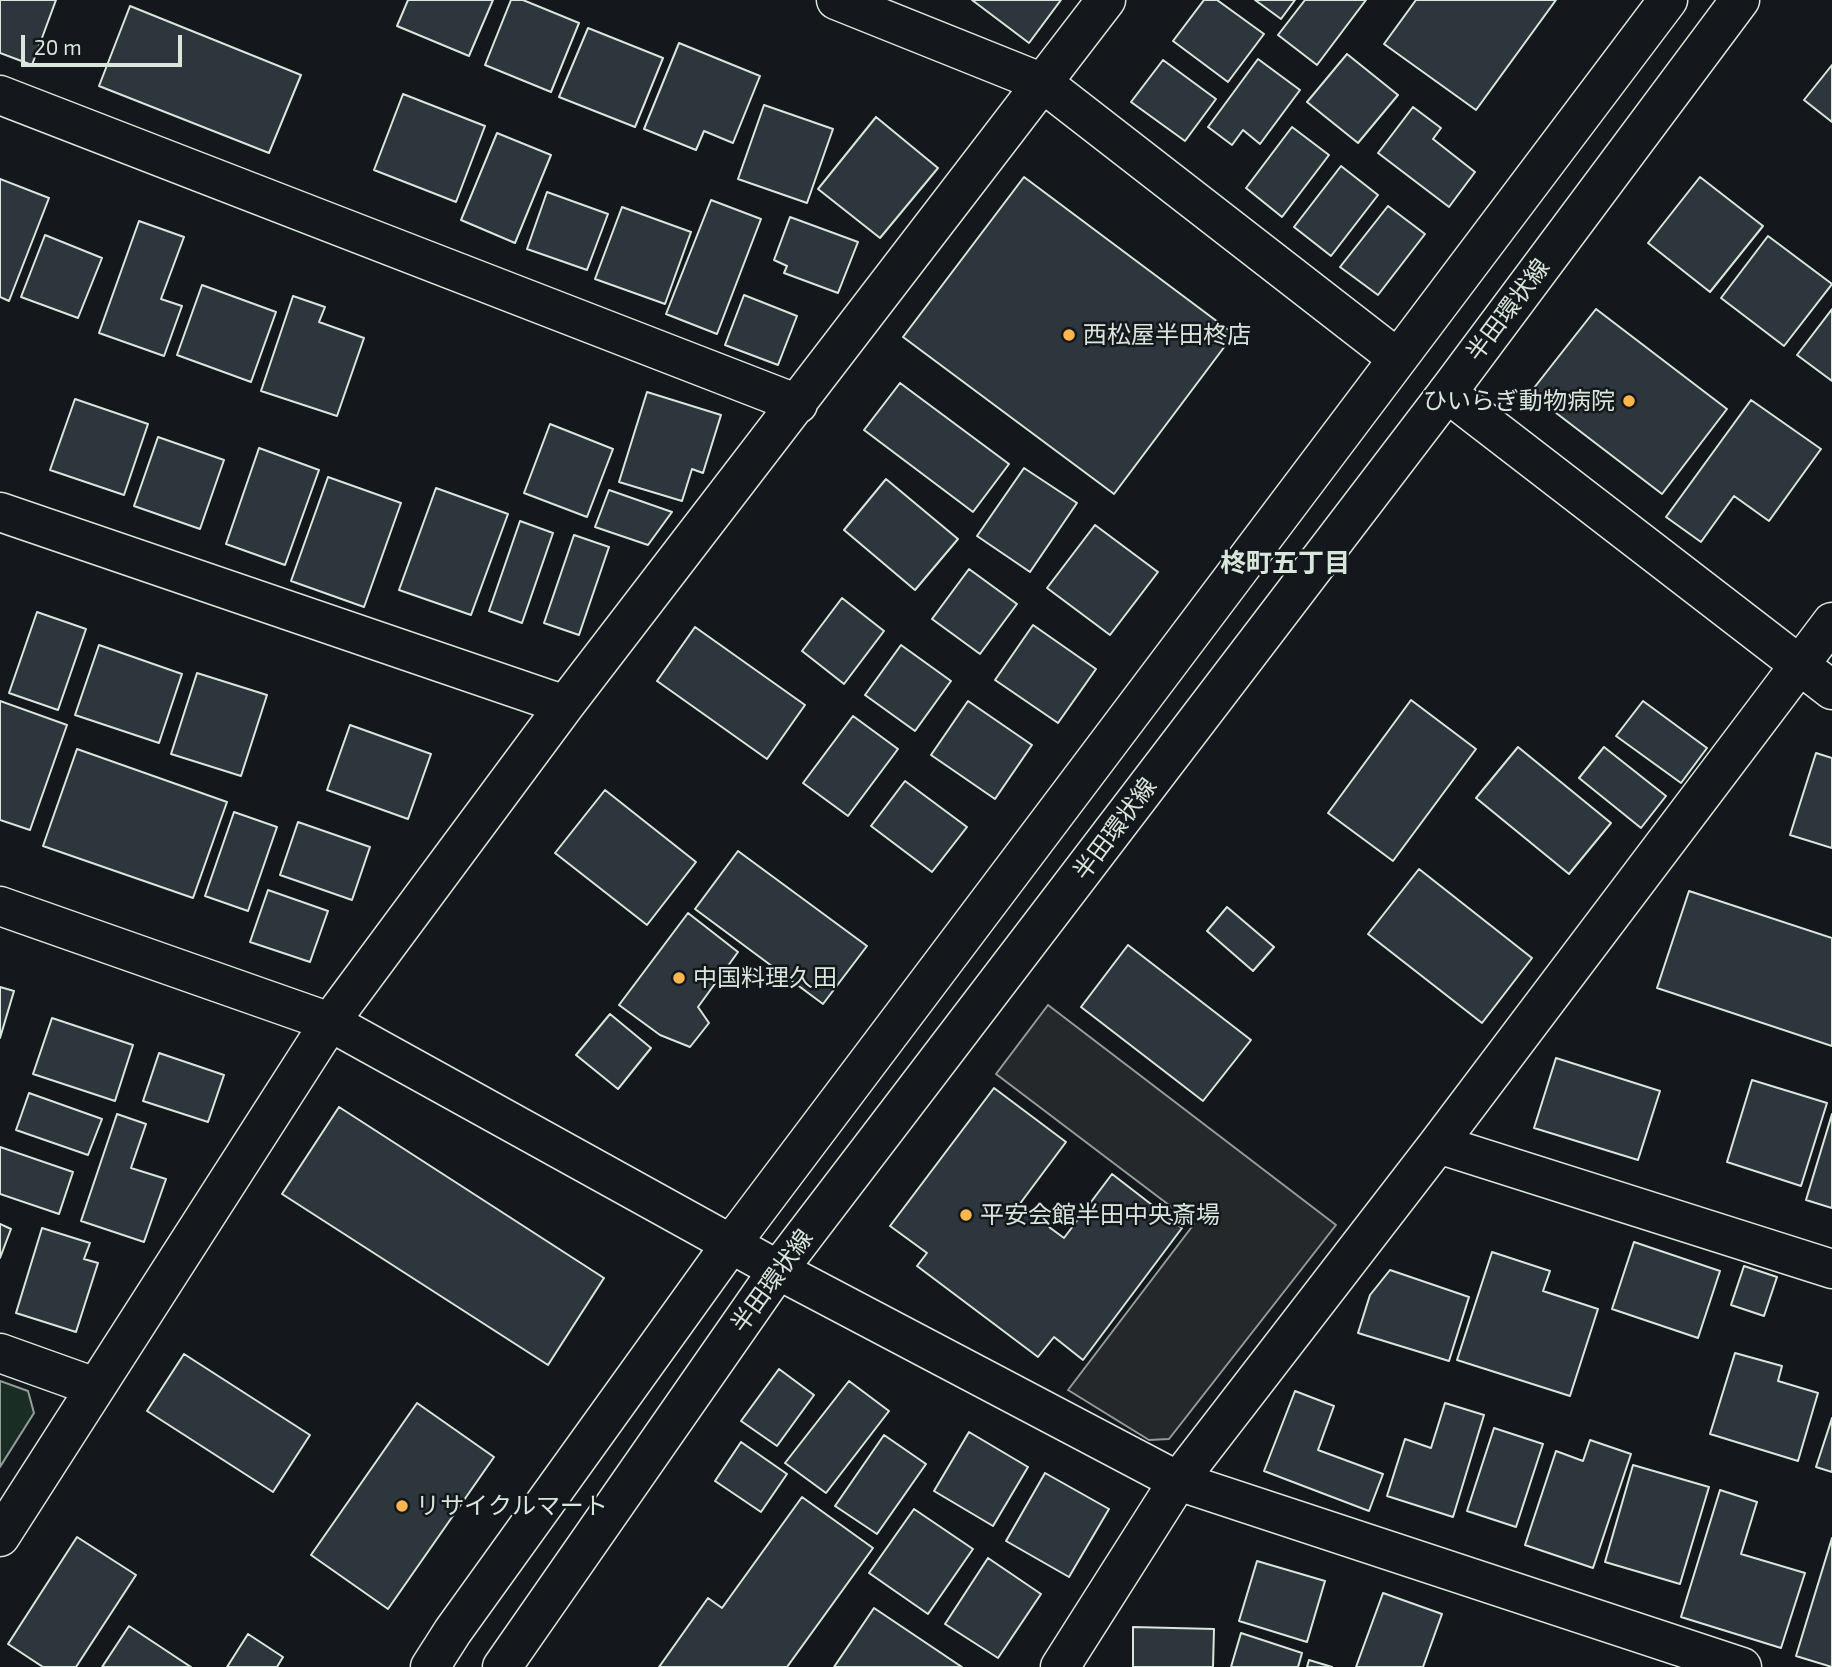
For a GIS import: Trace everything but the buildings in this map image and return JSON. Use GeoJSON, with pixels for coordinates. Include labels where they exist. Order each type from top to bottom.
{"type":"FeatureCollection","features":[{"type":"Feature","properties":{"kind":"street"},"geometry":{"type":"LineString","coordinates":[[836,0],[1043,83],[1397,358]]}},
{"type":"Feature","properties":{"kind":"street"},"geometry":{"type":"LineString","coordinates":[[0,1537],[331,1022],[565,705],[1107,0]]}},
{"type":"Feature","properties":{"kind":"street"},"geometry":{"type":"LineString","coordinates":[[430,1667],[731,1244],[1668,0]]}},
{"type":"Feature","properties":{"kind":"street","name":"半田環状線"},"geometry":{"type":"LineString","coordinates":[[502,1667],[778,1270],[1447,393],[1740,0]]}},
{"type":"Feature","properties":{"kind":"street"},"geometry":{"type":"LineString","coordinates":[[0,95],[798,404]]}},
{"type":"Feature","properties":{"kind":"street"},"geometry":{"type":"LineString","coordinates":[[1447,393],[1832,690]]}},
{"type":"Feature","properties":{"kind":"street"},"geometry":{"type":"LineString","coordinates":[[0,512],[565,705]]}},
{"type":"Feature","properties":{"kind":"street"},"geometry":{"type":"LineString","coordinates":[[1060,1667],[1178,1480],[1438,1144],[1832,622]]}},
{"type":"Feature","properties":{"kind":"street"},"geometry":{"type":"LineString","coordinates":[[0,906],[331,1022],[778,1270],[1178,1480],[1742,1667]]}},
{"type":"Feature","properties":{"kind":"street"},"geometry":{"type":"LineString","coordinates":[[1438,1144],[1832,1269]]}},
{"type":"Feature","properties":{"kind":"street"},"geometry":{"type":"LineString","coordinates":[[0,1353],[94,1387]]}},
{"type":"Feature","properties":{"kind":"green space"},"geometry":{"type":"Polygon","coordinates":[[[0,1381],[28,1391],[34,1413],[0,1467],[0,1381]]]}},
{"type":"Feature","properties":{"kind":"shaded area"},"geometry":{"type":"Polygon","coordinates":[[[1048,1005],[1336,1225],[1169,1439],[1149,1440],[1068,1390],[1194,1224],[996,1074],[1048,1005]]]}},
{"type":"Feature","properties":{"kind":"place","name":"西松屋半田柊店"},"geometry":{"type":"Point","coordinates":[1069,335]}},
{"type":"Feature","properties":{"kind":"place","name":"ひいらぎ動物病院"},"geometry":{"type":"Point","coordinates":[1629,401]}},
{"type":"Feature","properties":{"kind":"place","name":"中国料理久田"},"geometry":{"type":"Point","coordinates":[679,978]}},
{"type":"Feature","properties":{"kind":"place","name":"平安会館半田中央斎場"},"geometry":{"type":"Point","coordinates":[966,1215]}},
{"type":"Feature","properties":{"kind":"place","name":"リサイクルマート"},"geometry":{"type":"Point","coordinates":[402,1506]}},
{"type":"Feature","properties":{"kind":"district","name":"柊町五丁目"},"geometry":{"type":"Point","coordinates":[1285,563]}}]}
